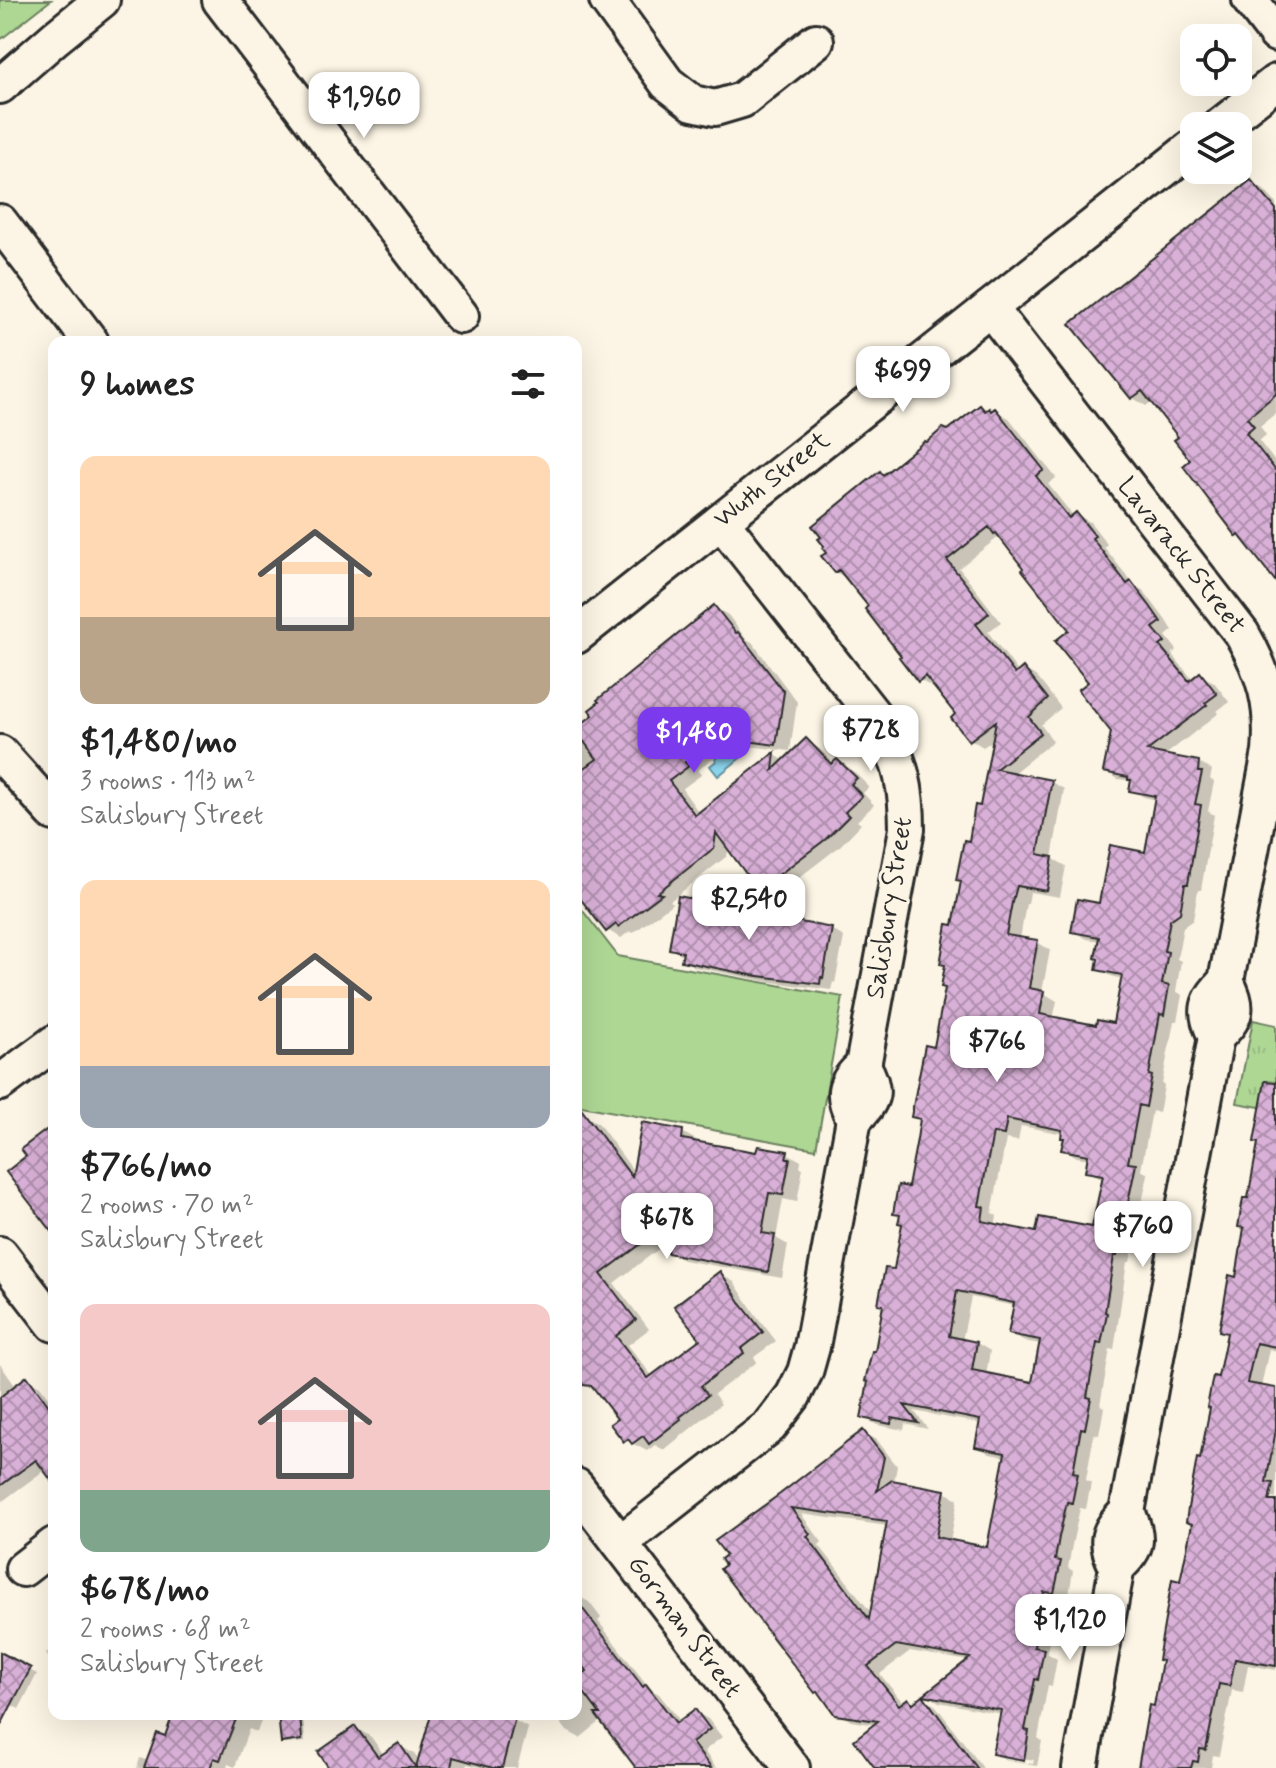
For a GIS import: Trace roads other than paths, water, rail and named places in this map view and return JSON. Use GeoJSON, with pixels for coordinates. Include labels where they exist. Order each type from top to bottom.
{"type":"FeatureCollection","features":[{"type":"Feature","properties":{"kind":"street"},"geometry":{"type":"LineString","coordinates":[[0,86],[102,0]]}},
{"type":"Feature","properties":{"kind":"street"},"geometry":{"type":"LineString","coordinates":[[220,0],[461,316]]}},
{"type":"Feature","properties":{"kind":"street"},"geometry":{"type":"LineString","coordinates":[[607,0],[667,83],[693,103],[715,108],[742,100],[816,41]]}},
{"type":"Feature","properties":{"kind":"street"},"geometry":{"type":"LineString","coordinates":[[1250,0],[1276,34]]}},
{"type":"Feature","properties":{"kind":"street"},"geometry":{"type":"LineString","coordinates":[[1238,112],[1276,82]]}},
{"type":"Feature","properties":{"kind":"street","name":"Wuth Street"},"geometry":{"type":"LineString","coordinates":[[582,631],[1180,157]]}},
{"type":"Feature","properties":{"kind":"street"},"geometry":{"type":"LineString","coordinates":[[0,222],[86,336]]}},
{"type":"Feature","properties":{"kind":"street","name":"Lavarack Street"},"geometry":{"type":"LineString","coordinates":[[990,308],[1242,634],[1264,679],[1272,728],[1226,981],[1208,1007],[1209,1023],[1216,1037],[1127,1512],[1115,1524],[1109,1538],[1110,1554],[1117,1567],[1080,1768]]}},
{"type":"Feature","properties":{"kind":"street","name":"Salisbury Street"},"geometry":{"type":"LineString","coordinates":[[620,1543],[770,1426],[793,1396],[805,1372],[854,1119],[865,1109],[872,1095],[871,1079],[863,1066],[907,829],[907,802],[902,776],[882,726],[721,521]]}},
{"type":"Feature","properties":{"kind":"street"},"geometry":{"type":"LineString","coordinates":[[0,753],[48,806]]}},
{"type":"Feature","properties":{"kind":"street"},"geometry":{"type":"LineString","coordinates":[[0,1083],[48,1047]]}},
{"type":"Feature","properties":{"kind":"street"},"geometry":{"type":"LineString","coordinates":[[0,1254],[48,1316]]}},
{"type":"Feature","properties":{"kind":"street","name":"Gorman Street"},"geometry":{"type":"LineString","coordinates":[[582,1494],[792,1768]]}},
{"type":"Feature","properties":{"kind":"street"},"geometry":{"type":"LineString","coordinates":[[23,1569],[48,1550]]}},
{"type":"Feature","properties":{"kind":"water"},"geometry":{"type":"Polygon","coordinates":[[[733,745],[743,756],[718,776],[710,766],[733,745]]]}}]}
